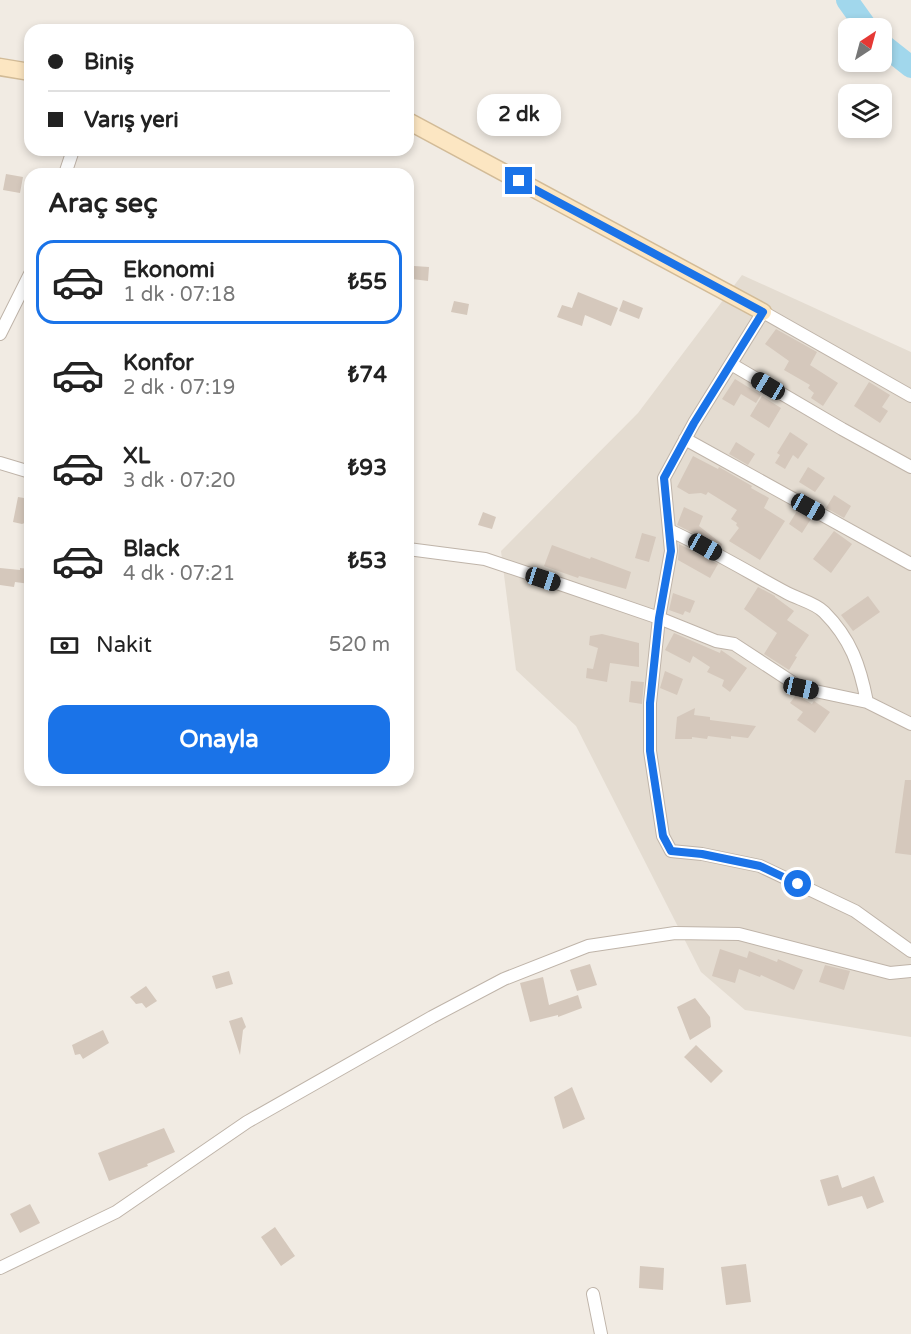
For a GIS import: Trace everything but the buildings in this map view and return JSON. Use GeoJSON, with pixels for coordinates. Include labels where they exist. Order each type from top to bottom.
{"type":"FeatureCollection","features":[{"type":"Feature","properties":{"kind":"street"},"geometry":{"type":"LineString","coordinates":[[0,67],[24,71]]}},
{"type":"Feature","properties":{"kind":"street"},"geometry":{"type":"LineString","coordinates":[[414,124],[763,312],[911,396]]}},
{"type":"Feature","properties":{"kind":"street"},"geometry":{"type":"LineString","coordinates":[[0,334],[24,286]]}},
{"type":"Feature","properties":{"kind":"street"},"geometry":{"type":"LineString","coordinates":[[763,312],[685,439],[664,478],[671,551],[659,618],[650,703],[650,751],[663,836],[671,851],[702,854],[760,866],[855,911],[911,951]]}},
{"type":"Feature","properties":{"kind":"street"},"geometry":{"type":"LineString","coordinates":[[731,364],[911,467]]}},
{"type":"Feature","properties":{"kind":"street"},"geometry":{"type":"LineString","coordinates":[[685,439],[911,564]]}},
{"type":"Feature","properties":{"kind":"street"},"geometry":{"type":"LineString","coordinates":[[0,463],[24,470]]}},
{"type":"Feature","properties":{"kind":"street"},"geometry":{"type":"LineString","coordinates":[[669,530],[823,611],[852,649],[862,677],[867,702]]}},
{"type":"Feature","properties":{"kind":"street"},"geometry":{"type":"LineString","coordinates":[[414,550],[485,559],[659,618],[716,641],[734,644],[801,688],[867,702],[911,724]]}},
{"type":"Feature","properties":{"kind":"street"},"geometry":{"type":"LineString","coordinates":[[0,1268],[116,1212],[247,1122],[432,1017],[504,979],[588,946],[675,933],[739,934],[890,973],[911,971]]}},
{"type":"Feature","properties":{"kind":"street"},"geometry":{"type":"LineString","coordinates":[[593,1294],[601,1334]]}},
{"type":"Feature","properties":{"kind":"shaded area"},"geometry":{"type":"Polygon","coordinates":[[[742,275],[911,352],[911,1037],[745,1010],[701,972],[576,726],[516,670],[501,551],[638,413],[742,275]]]}},
{"type":"Feature","properties":{"kind":"waterway"},"geometry":{"type":"LineString","coordinates":[[847,0],[860,18]]}},
{"type":"Feature","properties":{"kind":"waterway"},"geometry":{"type":"LineString","coordinates":[[892,52],[911,67]]}},
{"type":"Feature","properties":{"kind":"route"},"geometry":{"type":"LineString","coordinates":[[519,181],[763,312],[694,423],[664,478],[671,551],[659,618],[650,703],[650,751],[663,836],[671,851],[702,854],[760,866],[798,884]]}}]}
